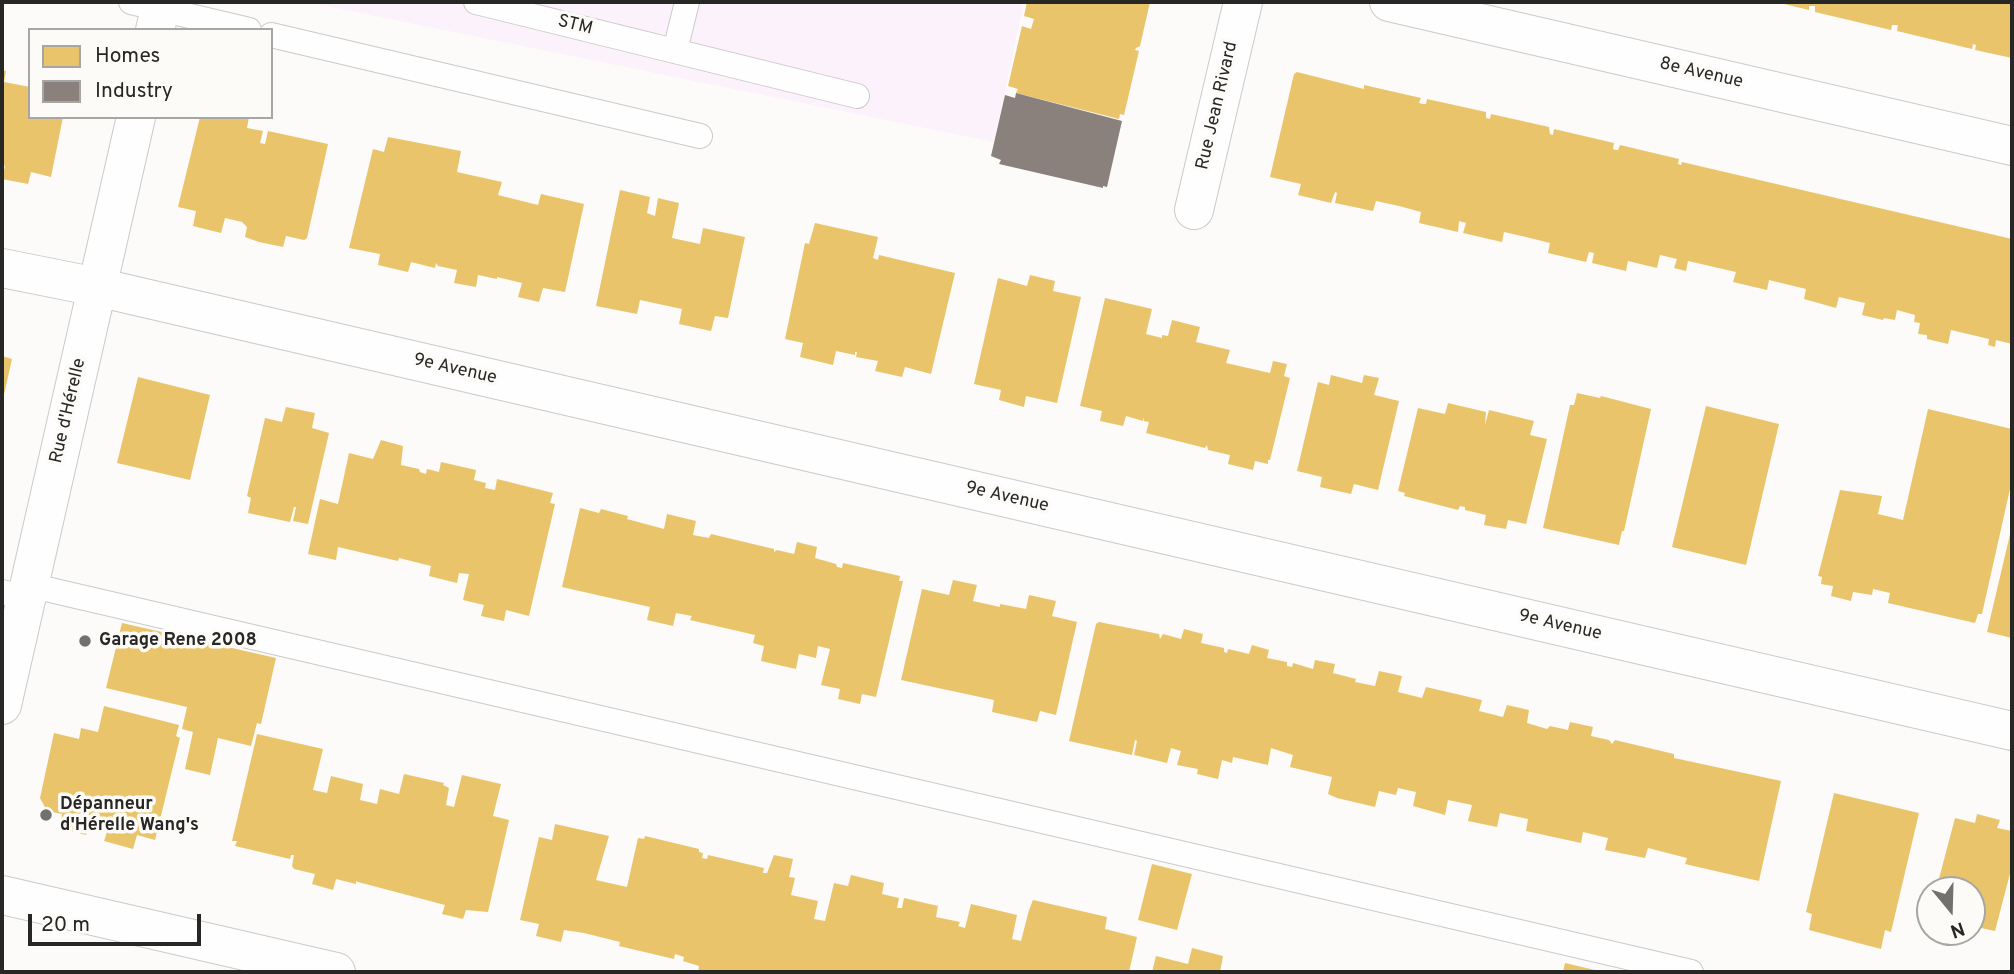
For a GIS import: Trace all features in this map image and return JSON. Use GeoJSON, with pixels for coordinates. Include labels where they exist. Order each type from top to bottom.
{"type":"FeatureCollection","features":[{"type":"Feature","properties":{"kind":"street","name":"Rue Jean Rivard"},"geometry":{"type":"LineString","coordinates":[[1194,210],[1243,2]]}},
{"type":"Feature","properties":{"kind":"street","name":"8e Avenue"},"geometry":{"type":"LineString","coordinates":[[1389,2],[2012,146]]}},
{"type":"Feature","properties":{"kind":"street","name":"Rue d'Hérelle"},"geometry":{"type":"LineString","coordinates":[[2,705],[19,592],[97,287],[135,119]]}},
{"type":"Feature","properties":{"kind":"street","name":"9e Avenue"},"geometry":{"type":"LineString","coordinates":[[2,268],[97,287],[2012,731]]}},
{"type":"Feature","properties":{"kind":"street"},"geometry":{"type":"LineString","coordinates":[[2,895],[336,972]]}},
{"type":"Feature","properties":{"kind":"lane","name":"STM"},"geometry":{"type":"LineString","coordinates":[[476,2],[857,96]]}},
{"type":"Feature","properties":{"kind":"lane"},"geometry":{"type":"LineString","coordinates":[[675,51],[687,2]]}},
{"type":"Feature","properties":{"kind":"lane"},"geometry":{"type":"LineString","coordinates":[[152,11],[238,28]]}},
{"type":"Feature","properties":{"kind":"lane"},"geometry":{"type":"LineString","coordinates":[[273,35],[700,136]]}},
{"type":"Feature","properties":{"kind":"lane"},"geometry":{"type":"LineString","coordinates":[[19,592],[1691,972]]}},
{"type":"Feature","properties":{"kind":"shaded area"},"geometry":{"type":"Polygon","coordinates":[[[306,2],[1024,2],[994,142],[306,2]]]}},
{"type":"Feature","properties":{"kind":"building: Homes"},"geometry":{"type":"Polygon","coordinates":[[[1027,2],[1150,2],[1140,46],[1135,50],[1139,51],[1124,115],[1120,114],[1119,119],[1016,93],[1018,89],[1008,86],[1022,26],[1031,29],[1034,19],[1024,16],[1027,2]]]}},
{"type":"Feature","properties":{"kind":"building: Homes"},"geometry":{"type":"Polygon","coordinates":[[[1776,2],[2012,2],[2012,58],[1975,50],[1976,45],[1973,44],[1972,49],[1897,31],[1898,25],[1892,25],[1891,30],[1815,12],[1815,6],[1809,6],[1809,10],[1776,2]]]}},
{"type":"Feature","properties":{"kind":"building: Homes"},"geometry":{"type":"Polygon","coordinates":[[[2,70],[6,71],[4,82],[28,87],[28,119],[63,119],[51,177],[31,172],[28,184],[2,179],[5,166],[2,165],[2,70]]]}},
{"type":"Feature","properties":{"kind":"building: Homes"},"geometry":{"type":"Polygon","coordinates":[[[1297,72],[1364,89],[1364,85],[1421,98],[1419,103],[1423,104],[1426,104],[1427,99],[1486,112],[1486,118],[1490,119],[1491,114],[1549,127],[1550,134],[1553,135],[1554,129],[1614,143],[1613,149],[1616,150],[1620,145],[1679,159],[1678,164],[1681,165],[1682,162],[2012,239],[2012,344],[1996,340],[1995,347],[1988,345],[1989,339],[1951,330],[1948,344],[1927,339],[1927,335],[1918,334],[1920,323],[1914,322],[1915,315],[1897,310],[1895,320],[1883,320],[1862,315],[1865,303],[1839,297],[1836,308],[1804,299],[1806,289],[1769,280],[1767,290],[1733,282],[1736,272],[1688,261],[1686,271],[1674,268],[1677,259],[1660,255],[1657,268],[1628,261],[1626,271],[1592,263],[1594,253],[1589,252],[1586,262],[1548,253],[1550,243],[1526,237],[1504,232],[1502,242],[1463,233],[1466,223],[1459,221],[1458,232],[1419,223],[1421,212],[1399,206],[1376,201],[1373,211],[1335,203],[1335,192],[1331,203],[1298,195],[1301,184],[1270,177],[1294,74],[1297,72]]]}},
{"type":"Feature","properties":{"kind":"building: Homes"},"geometry":{"type":"Polygon","coordinates":[[[200,119],[249,119],[247,128],[263,131],[260,143],[265,144],[268,131],[328,144],[307,238],[304,240],[286,236],[283,247],[259,242],[245,237],[247,227],[242,222],[225,218],[221,233],[193,226],[196,211],[178,207],[200,119]]]}},
{"type":"Feature","properties":{"kind":"building: Homes"},"geometry":{"type":"Polygon","coordinates":[[[388,137],[461,151],[457,172],[502,182],[498,195],[538,205],[541,194],[584,204],[565,292],[543,288],[539,302],[518,297],[522,283],[478,275],[476,287],[454,283],[457,270],[438,266],[436,263],[435,268],[411,262],[408,272],[378,265],[380,254],[349,248],[373,149],[384,152],[388,137]]]}},
{"type":"Feature","properties":{"kind":"building: Homes"},"geometry":{"type":"Polygon","coordinates":[[[620,190],[650,197],[647,213],[655,216],[658,198],[679,203],[672,238],[700,244],[703,228],[745,237],[728,318],[715,316],[711,331],[679,324],[682,309],[640,300],[637,314],[596,306],[620,190]]]}},
{"type":"Feature","properties":{"kind":"building: Homes"},"geometry":{"type":"Polygon","coordinates":[[[815,223],[878,237],[873,258],[878,260],[879,255],[955,273],[931,374],[905,367],[902,377],[875,371],[878,361],[856,357],[857,352],[855,355],[836,351],[833,365],[800,357],[803,343],[785,339],[805,243],[809,244],[815,223]]]}},
{"type":"Feature","properties":{"kind":"building: Homes"},"geometry":{"type":"Polygon","coordinates":[[[1030,275],[1055,281],[1053,291],[1081,297],[1057,403],[1026,396],[1024,407],[999,400],[1001,390],[974,384],[998,278],[1027,286],[1030,275]]]}},
{"type":"Feature","properties":{"kind":"building: Homes"},"geometry":{"type":"Polygon","coordinates":[[[1105,298],[1152,309],[1146,334],[1162,338],[1162,335],[1168,336],[1172,320],[1200,327],[1196,342],[1230,350],[1226,363],[1270,373],[1273,361],[1287,364],[1284,376],[1290,378],[1268,464],[1255,461],[1253,470],[1228,464],[1230,455],[1208,450],[1207,445],[1205,448],[1146,433],[1149,422],[1144,421],[1144,417],[1143,421],[1126,416],[1123,426],[1100,421],[1102,411],[1080,406],[1105,298]]]}},
{"type":"Feature","properties":{"kind":"building: Homes"},"geometry":{"type":"Polygon","coordinates":[[[2,356],[12,359],[3,399],[2,399],[2,356]]]}},
{"type":"Feature","properties":{"kind":"building: Homes"},"geometry":{"type":"Polygon","coordinates":[[[1331,375],[1362,383],[1364,375],[1379,378],[1374,395],[1399,401],[1378,490],[1354,484],[1351,494],[1320,487],[1322,477],[1297,471],[1318,382],[1329,385],[1331,375]]]}},
{"type":"Feature","properties":{"kind":"building: Homes"},"geometry":{"type":"Polygon","coordinates":[[[138,377],[210,395],[190,480],[117,463],[138,377]]]}},
{"type":"Feature","properties":{"kind":"building: Homes"},"geometry":{"type":"Polygon","coordinates":[[[1577,393],[1600,398],[1601,396],[1651,409],[1619,545],[1543,528],[1570,405],[1574,405],[1577,393]]]}},
{"type":"Feature","properties":{"kind":"building: Homes"},"geometry":{"type":"Polygon","coordinates":[[[1448,403],[1486,412],[1485,425],[1489,410],[1534,421],[1530,435],[1547,439],[1526,524],[1508,520],[1506,529],[1484,525],[1486,515],[1465,510],[1465,507],[1460,506],[1458,510],[1404,496],[1405,493],[1398,491],[1418,408],[1445,414],[1448,403]]]}},
{"type":"Feature","properties":{"kind":"building: Homes"},"geometry":{"type":"Polygon","coordinates":[[[1706,406],[1779,424],[1746,565],[1672,547],[1706,406]]]}},
{"type":"Feature","properties":{"kind":"building: Homes"},"geometry":{"type":"Polygon","coordinates":[[[286,407],[315,413],[312,428],[329,433],[308,524],[293,521],[296,507],[290,522],[248,513],[251,498],[247,496],[265,418],[282,422],[286,407]]]}},
{"type":"Feature","properties":{"kind":"building: Homes"},"geometry":{"type":"Polygon","coordinates":[[[1928,409],[2012,429],[2012,480],[1982,614],[1978,614],[1975,623],[1888,603],[1890,593],[1873,589],[1872,595],[1853,592],[1851,601],[1831,596],[1833,586],[1821,584],[1822,577],[1818,576],[1840,490],[1882,496],[1878,514],[1903,520],[1928,409]]]}},
{"type":"Feature","properties":{"kind":"building: Homes"},"geometry":{"type":"Polygon","coordinates":[[[381,440],[403,446],[401,465],[419,469],[426,474],[427,469],[439,472],[441,462],[476,470],[474,480],[486,483],[485,488],[495,490],[497,479],[553,493],[550,503],[555,504],[529,616],[506,610],[504,621],[481,616],[484,605],[463,600],[469,574],[459,573],[457,583],[429,576],[431,566],[338,547],[336,560],[308,554],[320,499],[338,504],[349,453],[373,459],[381,440]]]}},
{"type":"Feature","properties":{"kind":"building: Homes"},"geometry":{"type":"Polygon","coordinates":[[[580,508],[599,513],[601,509],[664,529],[667,514],[696,521],[693,535],[709,538],[711,534],[774,549],[774,552],[777,550],[794,554],[797,542],[817,547],[815,558],[836,564],[837,567],[842,568],[843,563],[900,576],[899,581],[903,581],[876,697],[862,694],[860,704],[838,699],[840,689],[821,685],[830,649],[818,646],[816,658],[799,654],[796,669],[761,661],[764,646],[753,643],[755,635],[690,620],[692,616],[676,613],[673,626],[647,620],[650,607],[562,587],[580,508]]]}},
{"type":"Feature","properties":{"kind":"building: Homes"},"geometry":{"type":"Polygon","coordinates":[[[2012,530],[2012,638],[1987,632],[2012,530]]]}},
{"type":"Feature","properties":{"kind":"building: Homes"},"geometry":{"type":"Polygon","coordinates":[[[953,580],[977,585],[973,601],[1026,609],[1029,595],[1056,601],[1052,616],[1077,622],[1056,715],[1040,711],[1037,722],[992,712],[994,700],[901,680],[922,589],[949,595],[953,580]]]}},
{"type":"Feature","properties":{"kind":"building: Homes"},"geometry":{"type":"Polygon","coordinates":[[[1099,622],[1159,634],[1160,639],[1163,634],[1181,639],[1184,629],[1203,634],[1201,643],[1224,648],[1224,652],[1227,653],[1228,649],[1249,654],[1252,645],[1269,650],[1267,658],[1287,662],[1287,666],[1292,667],[1293,663],[1313,669],[1315,660],[1335,664],[1333,673],[1375,686],[1379,671],[1402,676],[1398,692],[1422,698],[1426,687],[1482,700],[1479,711],[1503,717],[1507,705],[1529,710],[1527,723],[1547,729],[1550,726],[1568,730],[1570,722],[1593,727],[1591,736],[1609,740],[1612,744],[1615,740],[1674,754],[1674,758],[1781,781],[1759,881],[1685,864],[1687,858],[1648,848],[1645,858],[1605,850],[1608,838],[1583,832],[1581,843],[1526,831],[1528,819],[1500,813],[1497,827],[1468,821],[1472,805],[1448,800],[1445,815],[1413,806],[1416,792],[1398,788],[1396,795],[1379,791],[1375,807],[1337,798],[1328,794],[1332,777],[1290,767],[1293,755],[1271,748],[1268,765],[1233,757],[1232,763],[1222,760],[1218,779],[1197,774],[1198,769],[1177,765],[1181,751],[1171,748],[1167,763],[1134,755],[1135,740],[1132,755],[1069,741],[1096,624],[1099,622]]]}},
{"type":"Feature","properties":{"kind":"building: Homes"},"geometry":{"type":"Polygon","coordinates":[[[122,623],[276,658],[261,724],[257,723],[251,746],[218,738],[210,775],[185,769],[193,732],[182,729],[187,707],[106,688],[122,623]]]}},
{"type":"Feature","properties":{"kind":"building: Homes"},"geometry":{"type":"Polygon","coordinates":[[[104,706],[179,725],[176,736],[180,738],[155,840],[137,835],[133,849],[104,841],[108,829],[89,824],[86,835],[59,828],[62,814],[47,811],[40,798],[54,733],[79,739],[81,728],[98,732],[104,706]]]}},
{"type":"Feature","properties":{"kind":"building: Homes"},"geometry":{"type":"Polygon","coordinates":[[[257,734],[323,749],[313,790],[327,793],[331,776],[363,784],[360,800],[377,804],[380,789],[399,794],[404,774],[444,783],[443,785],[449,788],[446,805],[454,807],[462,775],[501,784],[493,816],[509,820],[488,912],[466,910],[463,919],[442,914],[445,905],[356,881],[356,884],[336,879],[333,890],[312,884],[315,874],[294,869],[294,855],[291,855],[290,859],[235,846],[237,841],[232,841],[257,734]]]}},
{"type":"Feature","properties":{"kind":"building: Homes"},"geometry":{"type":"Polygon","coordinates":[[[1834,793],[1919,813],[1891,932],[1885,930],[1881,949],[1809,930],[1812,914],[1806,912],[1834,793]]]}},
{"type":"Feature","properties":{"kind":"building: Homes"},"geometry":{"type":"Polygon","coordinates":[[[1977,814],[2000,820],[1997,828],[2012,831],[2012,866],[1995,931],[1986,929],[1986,876],[1940,876],[1955,818],[1975,823],[1977,814]]]}},
{"type":"Feature","properties":{"kind":"building: Homes"},"geometry":{"type":"Polygon","coordinates":[[[555,824],[609,836],[596,880],[627,887],[638,838],[644,839],[645,836],[699,849],[699,852],[703,853],[702,858],[707,859],[708,855],[764,868],[763,873],[767,873],[774,855],[793,859],[789,877],[795,878],[791,895],[818,901],[814,919],[825,921],[834,883],[848,886],[851,875],[884,883],[882,894],[899,898],[897,908],[902,908],[904,898],[938,906],[936,917],[960,922],[958,926],[965,928],[971,904],[1017,915],[1012,939],[1021,941],[1033,900],[1107,917],[1105,929],[1137,937],[1129,972],[698,972],[699,966],[683,961],[684,957],[675,954],[674,959],[619,946],[620,942],[584,933],[564,930],[561,942],[536,936],[539,924],[520,920],[539,837],[552,840],[555,824]]]}},
{"type":"Feature","properties":{"kind":"building: Homes"},"geometry":{"type":"Polygon","coordinates":[[[1152,864],[1192,874],[1177,930],[1138,920],[1152,864]]]}},
{"type":"Feature","properties":{"kind":"building: Homes"},"geometry":{"type":"Polygon","coordinates":[[[1192,948],[1223,956],[1220,972],[1152,972],[1156,956],[1188,964],[1192,948]]]}},
{"type":"Feature","properties":{"kind":"building: Homes"},"geometry":{"type":"Polygon","coordinates":[[[1565,963],[1599,971],[1599,972],[1563,972],[1565,963]]]}},
{"type":"Feature","properties":{"kind":"building: Industry"},"geometry":{"type":"Polygon","coordinates":[[[1016,93],[1122,121],[1107,187],[999,164],[1001,160],[991,156],[1005,95],[1015,98],[1016,93]]]}},
{"type":"Feature","properties":{"kind":"place","name":"Garage Rene 2008"},"geometry":{"type":"Point","coordinates":[85,641]}},
{"type":"Feature","properties":{"kind":"place","name":"Dépanneur d'Hérelle Wang's"},"geometry":{"type":"Point","coordinates":[46,815]}}]}
